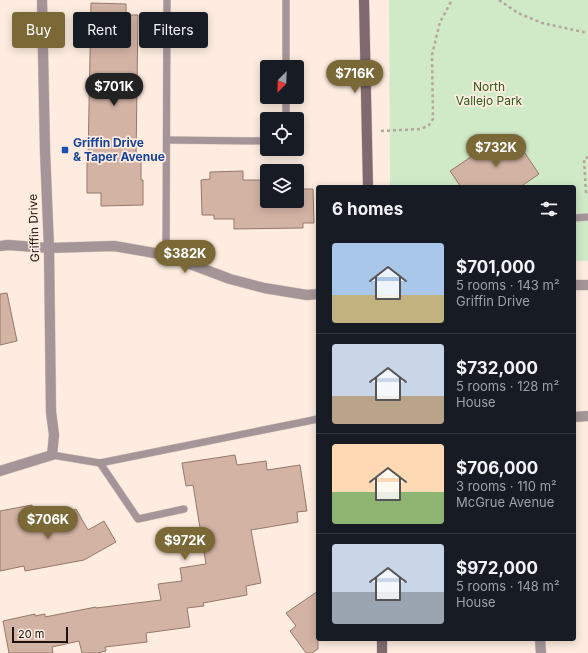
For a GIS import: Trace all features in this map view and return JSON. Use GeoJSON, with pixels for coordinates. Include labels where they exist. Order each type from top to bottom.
{"type":"FeatureCollection","features":[{"type":"Feature","properties":{"kind":"main road"},"geometry":{"type":"LineString","coordinates":[[364,0],[368,185]]}},
{"type":"Feature","properties":{"kind":"main road"},"geometry":{"type":"LineString","coordinates":[[382,641],[382,653]]}},
{"type":"Feature","properties":{"kind":"street","name":"Griffin Drive"},"geometry":{"type":"LineString","coordinates":[[42,0],[51,412],[54,435],[52,455]]}},
{"type":"Feature","properties":{"kind":"street"},"geometry":{"type":"LineString","coordinates":[[0,246],[8,245],[48,248],[114,246],[166,255],[230,279],[264,288],[307,295],[316,294]]}},
{"type":"Feature","properties":{"kind":"street"},"geometry":{"type":"LineString","coordinates":[[576,285],[588,284]]}},
{"type":"Feature","properties":{"kind":"street"},"geometry":{"type":"LineString","coordinates":[[576,418],[588,416]]}},
{"type":"Feature","properties":{"kind":"street"},"geometry":{"type":"LineString","coordinates":[[0,471],[52,455]]}},
{"type":"Feature","properties":{"kind":"street"},"geometry":{"type":"LineString","coordinates":[[540,641],[541,653]]}},
{"type":"Feature","properties":{"kind":"lane"},"geometry":{"type":"LineString","coordinates":[[166,255],[167,0]]}},
{"type":"Feature","properties":{"kind":"lane"},"geometry":{"type":"LineString","coordinates":[[286,0],[286,60]]}},
{"type":"Feature","properties":{"kind":"lane"},"geometry":{"type":"LineString","coordinates":[[167,140],[260,141]]}},
{"type":"Feature","properties":{"kind":"lane"},"geometry":{"type":"LineString","coordinates":[[576,218],[588,217]]}},
{"type":"Feature","properties":{"kind":"lane"},"geometry":{"type":"LineString","coordinates":[[52,455],[100,463],[316,420]]}},
{"type":"Feature","properties":{"kind":"lane"},"geometry":{"type":"LineString","coordinates":[[100,463],[138,519],[184,509]]}},
{"type":"Feature","properties":{"kind":"path"},"geometry":{"type":"LineString","coordinates":[[376,132],[421,129],[429,125],[433,119],[432,54],[440,22],[452,0]]}},
{"type":"Feature","properties":{"kind":"path"},"geometry":{"type":"LineString","coordinates":[[499,0],[518,13],[542,23],[588,33]]}},
{"type":"Feature","properties":{"kind":"path"},"geometry":{"type":"LineString","coordinates":[[586,193],[584,159],[588,157]]}},
{"type":"Feature","properties":{"kind":"green space","name":"North Vallejo Park"},"geometry":{"type":"Polygon","coordinates":[[[389,0],[588,0],[588,261],[576,261],[576,185],[390,185],[389,0]]]}},
{"type":"Feature","properties":{"kind":"building"},"geometry":{"type":"Polygon","coordinates":[[[91,3],[126,4],[126,12],[91,12],[91,3]]]}},
{"type":"Feature","properties":{"kind":"building"},"geometry":{"type":"Polygon","coordinates":[[[131,15],[138,15],[136,159],[141,159],[143,205],[101,206],[101,193],[87,193],[90,48],[131,48],[131,15]]]}},
{"type":"Feature","properties":{"kind":"building"},"geometry":{"type":"Polygon","coordinates":[[[514,137],[539,174],[523,185],[460,185],[450,171],[493,142],[497,148],[514,137]]]}},
{"type":"Feature","properties":{"kind":"building"},"geometry":{"type":"Polygon","coordinates":[[[243,171],[243,180],[260,180],[260,208],[304,208],[304,189],[313,189],[314,223],[303,223],[303,228],[234,229],[234,219],[214,219],[214,215],[202,215],[201,180],[210,179],[210,172],[243,171]]]}},
{"type":"Feature","properties":{"kind":"building"},"geometry":{"type":"Polygon","coordinates":[[[7,293],[17,341],[0,345],[0,294],[7,293]]]}},
{"type":"Feature","properties":{"kind":"building"},"geometry":{"type":"Polygon","coordinates":[[[235,455],[237,465],[266,461],[267,470],[300,465],[307,511],[297,512],[298,522],[251,530],[261,583],[246,586],[247,595],[203,603],[204,606],[187,608],[190,627],[146,633],[147,642],[105,647],[106,651],[97,653],[82,653],[79,641],[52,647],[53,653],[9,653],[3,621],[35,614],[35,616],[45,614],[45,617],[96,607],[161,600],[158,584],[182,581],[180,568],[206,564],[193,485],[186,486],[182,463],[235,455]]]}},
{"type":"Feature","properties":{"kind":"building"},"geometry":{"type":"Polygon","coordinates":[[[32,505],[37,531],[76,509],[88,530],[104,521],[116,542],[84,560],[25,571],[24,566],[0,571],[0,511],[32,505]]]}},
{"type":"Feature","properties":{"kind":"building"},"geometry":{"type":"Polygon","coordinates":[[[316,592],[316,641],[318,641],[318,649],[312,653],[306,653],[290,631],[296,626],[286,613],[316,592]]]}},
{"type":"Feature","properties":{"kind":"place","name":"Griffin Drive & Taper Avenue"},"geometry":{"type":"Point","coordinates":[65,150]}}]}
